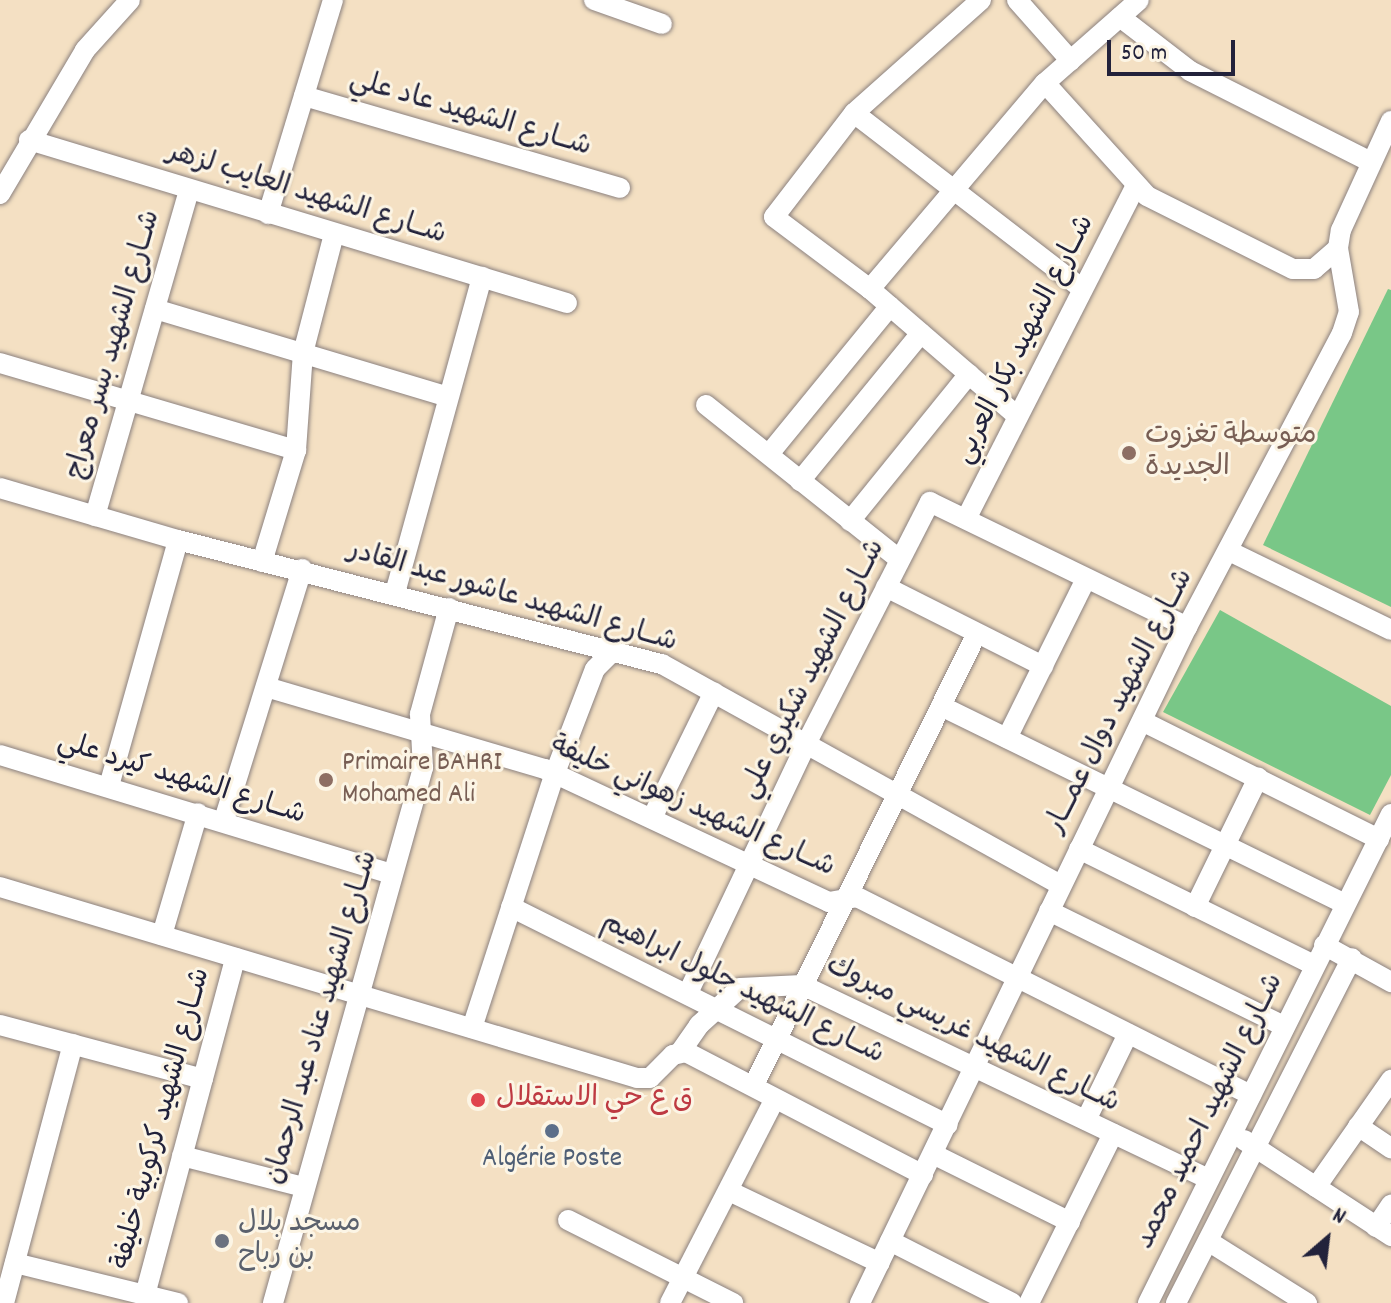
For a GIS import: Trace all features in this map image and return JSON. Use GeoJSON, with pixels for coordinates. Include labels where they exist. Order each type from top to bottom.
{"type":"FeatureCollection","features":[{"type":"Feature","properties":{"kind":"street"},"geometry":{"type":"LineString","coordinates":[[0,194],[29,140],[85,50],[130,0]]}},
{"type":"Feature","properties":{"kind":"street"},"geometry":{"type":"LineString","coordinates":[[268,214],[333,0]]}},
{"type":"Feature","properties":{"kind":"street"},"geometry":{"type":"LineString","coordinates":[[594,0],[662,24]]}},
{"type":"Feature","properties":{"kind":"street"},"geometry":{"type":"LineString","coordinates":[[981,0],[854,113],[774,217],[870,289],[1017,416]]}},
{"type":"Feature","properties":{"kind":"street"},"geometry":{"type":"LineString","coordinates":[[1017,0],[1071,61]]}},
{"type":"Feature","properties":{"kind":"street"},"geometry":{"type":"LineString","coordinates":[[870,289],[1045,83],[1139,0]]}},
{"type":"Feature","properties":{"kind":"street"},"geometry":{"type":"LineString","coordinates":[[1120,17],[1190,71],[1371,162]]}},
{"type":"Feature","properties":{"kind":"street"},"geometry":{"type":"LineString","coordinates":[[1045,83],[1135,187],[1293,269],[1314,269],[1338,248]]}},
{"type":"Feature","properties":{"kind":"street","name":"شــارع الشهيد عاد علي"},"geometry":{"type":"LineString","coordinates":[[304,96],[620,188]]}},
{"type":"Feature","properties":{"kind":"street"},"geometry":{"type":"LineString","coordinates":[[854,113],[953,193],[1081,288]]}},
{"type":"Feature","properties":{"kind":"street","name":"شــارع الشهيد دوال عمـــار"},"geometry":{"type":"LineString","coordinates":[[860,1303],[1187,627],[1342,333],[1349,312],[1338,248],[1348,208],[1391,121]]}},
{"type":"Feature","properties":{"kind":"street","name":"شــارع الشهيد العايب لزهر"},"geometry":{"type":"LineString","coordinates":[[29,140],[567,303]]}},
{"type":"Feature","properties":{"kind":"street","name":"شــارع الشهيد بكار العربي"},"geometry":{"type":"LineString","coordinates":[[966,519],[1135,187]]}},
{"type":"Feature","properties":{"kind":"street","name":"شــارع الشهيد بسر معراج"},"geometry":{"type":"LineString","coordinates":[[95,516],[189,190]]}},
{"type":"Feature","properties":{"kind":"street"},"geometry":{"type":"LineString","coordinates":[[262,562],[296,450],[303,353],[334,234]]}},
{"type":"Feature","properties":{"kind":"street"},"geometry":{"type":"LineString","coordinates":[[395,593],[482,277]]}},
{"type":"Feature","properties":{"kind":"street"},"geometry":{"type":"LineString","coordinates":[[769,454],[890,306]]}},
{"type":"Feature","properties":{"kind":"street"},"geometry":{"type":"LineString","coordinates":[[155,309],[448,397]]}},
{"type":"Feature","properties":{"kind":"street"},"geometry":{"type":"LineString","coordinates":[[800,481],[921,333]]}},
{"type":"Feature","properties":{"kind":"street"},"geometry":{"type":"LineString","coordinates":[[0,363],[296,450]]}},
{"type":"Feature","properties":{"kind":"street"},"geometry":{"type":"LineString","coordinates":[[850,521],[969,374]]}},
{"type":"Feature","properties":{"kind":"street"},"geometry":{"type":"LineString","coordinates":[[706,405],[900,560]]}},
{"type":"Feature","properties":{"kind":"street","name":"شــارع الشهيد عاشور عبد القادر"},"geometry":{"type":"LineString","coordinates":[[0,488],[178,540],[302,569],[662,664],[1061,885]]}},
{"type":"Feature","properties":{"kind":"street","name":"شــارع الشهيد شكيري علي"},"geometry":{"type":"LineString","coordinates":[[688,993],[806,744],[930,502],[966,519]]}},
{"type":"Feature","properties":{"kind":"street"},"geometry":{"type":"LineString","coordinates":[[966,519],[1187,627]]}},
{"type":"Feature","properties":{"kind":"street"},"geometry":{"type":"LineString","coordinates":[[109,786],[178,540]]}},
{"type":"Feature","properties":{"kind":"street"},"geometry":{"type":"LineString","coordinates":[[1229,551],[1391,630]]}},
{"type":"Feature","properties":{"kind":"street"},"geometry":{"type":"LineString","coordinates":[[224,820],[302,569]]}},
{"type":"Feature","properties":{"kind":"street"},"geometry":{"type":"LineString","coordinates":[[1007,738],[1086,579]]}},
{"type":"Feature","properties":{"kind":"street"},"geometry":{"type":"LineString","coordinates":[[886,587],[1043,666]]}},
{"type":"Feature","properties":{"kind":"street","name":"شــارع الشهيد عناد عبد الرحمان"},"geometry":{"type":"LineString","coordinates":[[273,1303],[423,768],[420,714],[449,608]]}},
{"type":"Feature","properties":{"kind":"street"},"geometry":{"type":"LineString","coordinates":[[754,1085],[977,633]]}},
{"type":"Feature","properties":{"kind":"street"},"geometry":{"type":"LineString","coordinates":[[0,887],[472,1028],[555,773],[595,669],[611,653]]}},
{"type":"Feature","properties":{"kind":"street","name":"شــارع الشهيد زهواني خليفة"},"geometry":{"type":"LineString","coordinates":[[266,687],[555,773],[829,902],[857,897],[1251,1095]]}},
{"type":"Feature","properties":{"kind":"street"},"geometry":{"type":"LineString","coordinates":[[652,818],[714,692]]}},
{"type":"Feature","properties":{"kind":"street"},"geometry":{"type":"LineString","coordinates":[[941,706],[1345,904]]}},
{"type":"Feature","properties":{"kind":"street"},"geometry":{"type":"LineString","coordinates":[[1142,721],[1379,839]]}},
{"type":"Feature","properties":{"kind":"street","name":"شــارع الشهيد كيرد علي"},"geometry":{"type":"LineString","coordinates":[[0,755],[224,820],[392,874]]}},
{"type":"Feature","properties":{"kind":"street"},"geometry":{"type":"LineString","coordinates":[[1195,907],[1258,778]]}},
{"type":"Feature","properties":{"kind":"street"},"geometry":{"type":"LineString","coordinates":[[162,935],[198,813]]}},
{"type":"Feature","properties":{"kind":"street","name":"شــارع الشهيد احميد محمد"},"geometry":{"type":"LineString","coordinates":[[1148,1303],[1391,814]]}},
{"type":"Feature","properties":{"kind":"street"},"geometry":{"type":"LineString","coordinates":[[1079,849],[1314,965]]}},
{"type":"Feature","properties":{"kind":"street","name":"شــارع الشهيد جلول ابراهيم"},"geometry":{"type":"LineString","coordinates":[[511,907],[777,1037],[948,1125]]}},
{"type":"Feature","properties":{"kind":"street"},"geometry":{"type":"LineString","coordinates":[[1049,911],[1284,1026]]}},
{"type":"Feature","properties":{"kind":"street"},"geometry":{"type":"LineString","coordinates":[[1324,945],[1391,982]]}},
{"type":"Feature","properties":{"kind":"street","name":"شــارع الشهيد كركوبية خليفة"},"geometry":{"type":"LineString","coordinates":[[145,1295],[235,958]]}},
{"type":"Feature","properties":{"kind":"street","name":"شــارع الشهيد احميد محمد"},"geometry":{"type":"LineString","coordinates":[[1176,1303],[1352,958]]}},
{"type":"Feature","properties":{"kind":"street","name":"شــارع الشهيد غريسي مبروك"},"geometry":{"type":"LineString","coordinates":[[472,1028],[637,1078],[650,1078],[681,1051],[740,988],[802,985],[1209,1179]]}},
{"type":"Feature","properties":{"kind":"street"},"geometry":{"type":"LineString","coordinates":[[0,1025],[203,1079]]}},
{"type":"Feature","properties":{"kind":"street"},"geometry":{"type":"LineString","coordinates":[[1086,1120],[1128,1034]]}},
{"type":"Feature","properties":{"kind":"street"},"geometry":{"type":"LineString","coordinates":[[4,1303],[73,1044]]}},
{"type":"Feature","properties":{"kind":"street"},"geometry":{"type":"LineString","coordinates":[[681,1051],[754,1085],[775,1099],[923,1175]]}},
{"type":"Feature","properties":{"kind":"street"},"geometry":{"type":"LineString","coordinates":[[1316,1187],[1391,1080]]}},
{"type":"Feature","properties":{"kind":"street"},"geometry":{"type":"LineString","coordinates":[[670,1303],[775,1099]]}},
{"type":"Feature","properties":{"kind":"street"},"geometry":{"type":"LineString","coordinates":[[1358,1126],[1391,1148]]}},
{"type":"Feature","properties":{"kind":"street"},"geometry":{"type":"LineString","coordinates":[[1232,1133],[1383,1232],[1391,1205]]}},
{"type":"Feature","properties":{"kind":"street"},"geometry":{"type":"LineString","coordinates":[[1029,1303],[1113,1134]]}},
{"type":"Feature","properties":{"kind":"street"},"geometry":{"type":"LineString","coordinates":[[933,1154],[1070,1222]]}},
{"type":"Feature","properties":{"kind":"street"},"geometry":{"type":"LineString","coordinates":[[182,1156],[304,1187]]}},
{"type":"Feature","properties":{"kind":"street"},"geometry":{"type":"LineString","coordinates":[[729,1191],[880,1263]]}},
{"type":"Feature","properties":{"kind":"street"},"geometry":{"type":"LineString","coordinates":[[568,1220],[733,1303]]}},
{"type":"Feature","properties":{"kind":"street"},"geometry":{"type":"LineString","coordinates":[[890,1241],[1012,1303]]}},
{"type":"Feature","properties":{"kind":"street"},"geometry":{"type":"LineString","coordinates":[[1208,1241],[1298,1301]]}},
{"type":"Feature","properties":{"kind":"street"},"geometry":{"type":"LineString","coordinates":[[15,1263],[178,1303]]}},
{"type":"Feature","properties":{"kind":"green space"},"geometry":{"type":"Polygon","coordinates":[[[1388,289],[1391,290],[1391,607],[1263,545],[1388,289]]]}},
{"type":"Feature","properties":{"kind":"green space"},"geometry":{"type":"Polygon","coordinates":[[[1220,610],[1391,706],[1391,775],[1370,815],[1163,712],[1220,610]]]}},
{"type":"Feature","properties":{"kind":"place","name":"متوسطة تغزوت الجديدة"},"geometry":{"type":"Point","coordinates":[1129,453]}},
{"type":"Feature","properties":{"kind":"place","name":"Primaire BAHRI Mohamed Ali"},"geometry":{"type":"Point","coordinates":[326,780]}},
{"type":"Feature","properties":{"kind":"place","name":"ق ع حي الاستقلال"},"geometry":{"type":"Point","coordinates":[478,1100]}},
{"type":"Feature","properties":{"kind":"place","name":"Algérie Poste"},"geometry":{"type":"Point","coordinates":[552,1131]}},
{"type":"Feature","properties":{"kind":"place","name":"مسجد بلال بن رباح"},"geometry":{"type":"Point","coordinates":[222,1241]}}]}
